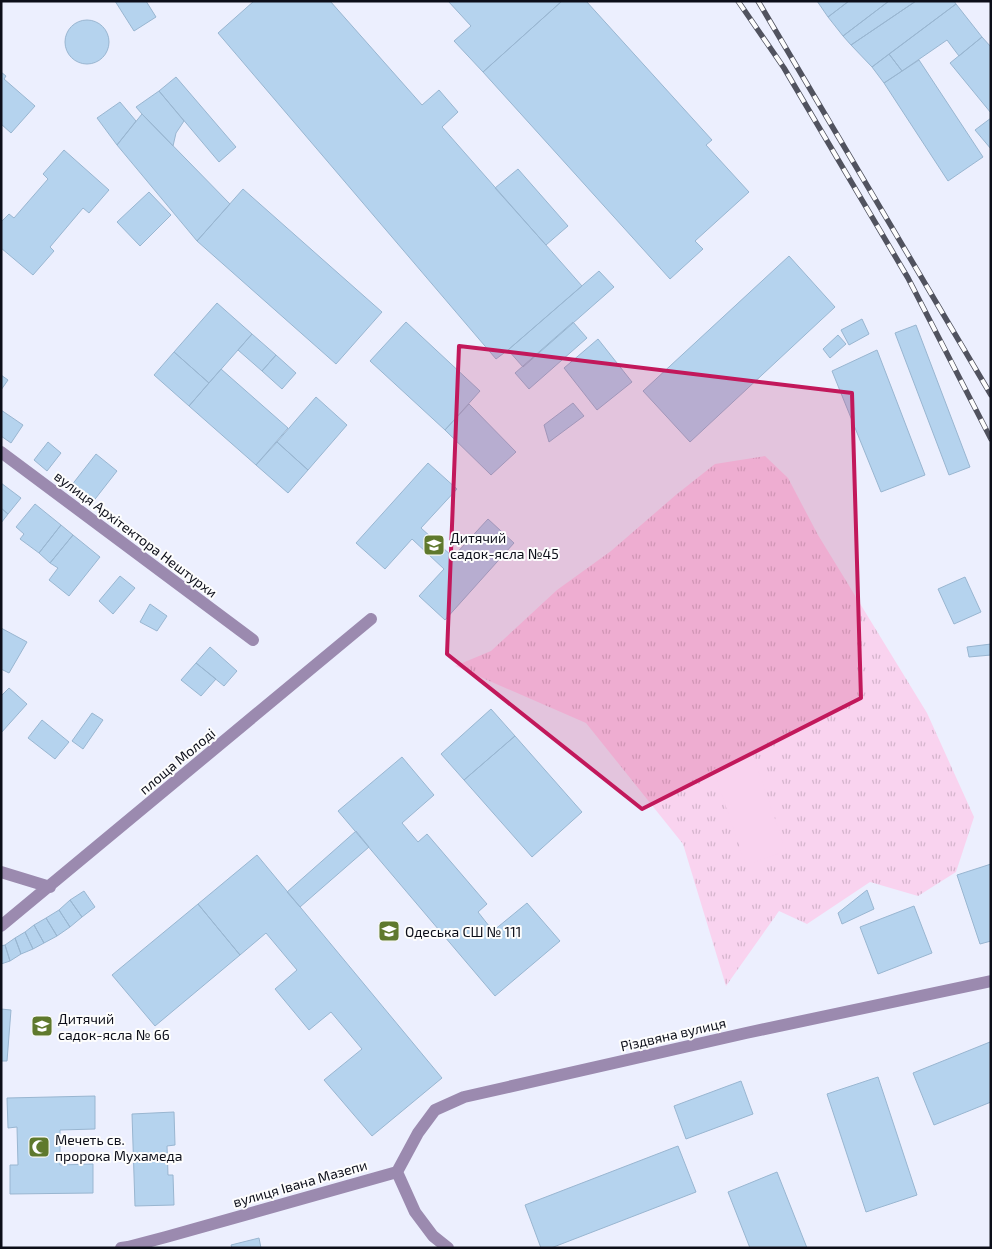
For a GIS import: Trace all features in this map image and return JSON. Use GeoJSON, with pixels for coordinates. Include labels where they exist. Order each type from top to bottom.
{"type":"FeatureCollection","features":[{"type":"Feature","properties":{"kind":"street","name":"вулиця Архітектора Нештурхи"},"geometry":{"type":"LineString","coordinates":[[1,452],[253,640]]}},
{"type":"Feature","properties":{"kind":"street","name":"площа Молоді"},"geometry":{"type":"LineString","coordinates":[[1,926],[371,618]]}},
{"type":"Feature","properties":{"kind":"street"},"geometry":{"type":"LineString","coordinates":[[1,872],[50,887]]}},
{"type":"Feature","properties":{"kind":"street","name":"Різдвяна вулиця"},"geometry":{"type":"LineString","coordinates":[[397,1172],[418,1133],[435,1110],[464,1097],[746,1033],[991,981]]}},
{"type":"Feature","properties":{"kind":"street"},"geometry":{"type":"LineString","coordinates":[[397,1172],[415,1212],[434,1236],[448,1248]]}},
{"type":"Feature","properties":{"kind":"street","name":"вулиця Івана Мазепи"},"geometry":{"type":"LineString","coordinates":[[121,1248],[397,1172]]}},
{"type":"Feature","properties":{"kind":"highlighted area"},"geometry":{"type":"Polygon","coordinates":[[[459,346],[852,393],[861,698],[642,809],[447,654],[459,346]]]}},
{"type":"Feature","properties":{"kind":"green space"},"geometry":{"type":"Polygon","coordinates":[[[765,456],[788,478],[818,535],[927,713],[974,817],[956,872],[918,896],[870,882],[807,924],[779,911],[726,986],[683,844],[586,723],[455,666],[491,651],[557,590],[611,551],[715,464],[765,456]]]}},
{"type":"Feature","properties":{"kind":"green space"},"geometry":{"type":"Polygon","coordinates":[[[753,755],[786,851],[746,865],[713,769],[753,755]]]}},
{"type":"Feature","properties":{"kind":"building"},"geometry":{"type":"Polygon","coordinates":[[[115,1],[146,1],[156,17],[134,31],[115,1]]]}},
{"type":"Feature","properties":{"kind":"building"},"geometry":{"type":"Polygon","coordinates":[[[254,1],[330,1],[422,105],[439,90],[458,112],[442,127],[582,286],[496,359],[218,33],[254,1]]]}},
{"type":"Feature","properties":{"kind":"building"},"geometry":{"type":"Polygon","coordinates":[[[448,1],[562,1],[483,72],[454,41],[471,26],[448,1]]]}},
{"type":"Feature","properties":{"kind":"building"},"geometry":{"type":"Polygon","coordinates":[[[562,1],[586,1],[712,140],[706,145],[749,192],[695,241],[703,249],[670,279],[483,72],[562,1]]]}},
{"type":"Feature","properties":{"kind":"building"},"geometry":{"type":"Polygon","coordinates":[[[817,1],[849,1],[828,17],[817,1]]]}},
{"type":"Feature","properties":{"kind":"building"},"geometry":{"type":"Polygon","coordinates":[[[849,1],[889,1],[843,36],[828,17],[849,1]]]}},
{"type":"Feature","properties":{"kind":"building"},"geometry":{"type":"Polygon","coordinates":[[[889,1],[916,1],[851,45],[843,36],[889,1]]]}},
{"type":"Feature","properties":{"kind":"building"},"geometry":{"type":"Polygon","coordinates":[[[916,1],[954,1],[956,4],[872,67],[851,45],[916,1]]]}},
{"type":"Feature","properties":{"kind":"building"},"geometry":{"type":"Polygon","coordinates":[[[956,4],[982,37],[959,56],[947,40],[902,71],[889,54],[956,4]]]}},
{"type":"Feature","properties":{"kind":"building"},"geometry":{"type":"Polygon","coordinates":[[[83,20],[91,20],[103,26],[109,42],[103,58],[91,64],[83,64],[71,58],[65,46],[65,38],[71,26],[83,20]]]}},
{"type":"Feature","properties":{"kind":"building"},"geometry":{"type":"Polygon","coordinates":[[[982,37],[991,47],[991,113],[950,63],[982,37]]]}},
{"type":"Feature","properties":{"kind":"building"},"geometry":{"type":"Polygon","coordinates":[[[889,54],[902,71],[884,83],[872,67],[889,54]]]}},
{"type":"Feature","properties":{"kind":"building"},"geometry":{"type":"Polygon","coordinates":[[[919,60],[983,157],[948,181],[884,83],[919,60]]]}},
{"type":"Feature","properties":{"kind":"building"},"geometry":{"type":"Polygon","coordinates":[[[1,72],[6,76],[4,79],[35,106],[11,133],[1,124],[1,72]]]}},
{"type":"Feature","properties":{"kind":"building"},"geometry":{"type":"Polygon","coordinates":[[[176,77],[236,147],[219,162],[159,91],[176,77]]]}},
{"type":"Feature","properties":{"kind":"building"},"geometry":{"type":"Polygon","coordinates":[[[159,91],[184,121],[176,133],[173,146],[136,107],[159,91]]]}},
{"type":"Feature","properties":{"kind":"building"},"geometry":{"type":"Polygon","coordinates":[[[120,102],[136,121],[117,145],[97,118],[120,102]]]}},
{"type":"Feature","properties":{"kind":"building"},"geometry":{"type":"Polygon","coordinates":[[[142,114],[230,204],[197,241],[117,145],[142,114]]]}},
{"type":"Feature","properties":{"kind":"building"},"geometry":{"type":"Polygon","coordinates":[[[991,118],[991,149],[975,130],[991,118]]]}},
{"type":"Feature","properties":{"kind":"building"},"geometry":{"type":"Polygon","coordinates":[[[64,150],[109,190],[89,213],[83,208],[50,247],[54,251],[33,275],[1,248],[1,222],[9,214],[14,218],[48,179],[43,174],[64,150]]]}},
{"type":"Feature","properties":{"kind":"building"},"geometry":{"type":"Polygon","coordinates":[[[518,169],[568,226],[546,245],[495,188],[518,169]]]}},
{"type":"Feature","properties":{"kind":"building"},"geometry":{"type":"Polygon","coordinates":[[[243,189],[382,312],[336,364],[197,241],[243,189]]]}},
{"type":"Feature","properties":{"kind":"building"},"geometry":{"type":"Polygon","coordinates":[[[149,192],[171,215],[140,246],[117,222],[149,192]]]}},
{"type":"Feature","properties":{"kind":"building"},"geometry":{"type":"Polygon","coordinates":[[[789,256],[835,307],[690,442],[643,391],[789,256]]]}},
{"type":"Feature","properties":{"kind":"building"},"geometry":{"type":"Polygon","coordinates":[[[599,271],[614,287],[523,367],[508,350],[599,271]]]}},
{"type":"Feature","properties":{"kind":"building"},"geometry":{"type":"Polygon","coordinates":[[[217,303],[252,334],[209,383],[174,352],[217,303]]]}},
{"type":"Feature","properties":{"kind":"building"},"geometry":{"type":"Polygon","coordinates":[[[862,319],[869,334],[849,345],[841,330],[862,319]]]}},
{"type":"Feature","properties":{"kind":"building"},"geometry":{"type":"Polygon","coordinates":[[[406,322],[480,391],[445,430],[370,361],[406,322]]]}},
{"type":"Feature","properties":{"kind":"building"},"geometry":{"type":"Polygon","coordinates":[[[573,322],[587,338],[529,389],[515,373],[573,322]]]}},
{"type":"Feature","properties":{"kind":"building"},"geometry":{"type":"Polygon","coordinates":[[[916,325],[970,467],[949,475],[895,333],[916,325]]]}},
{"type":"Feature","properties":{"kind":"building"},"geometry":{"type":"Polygon","coordinates":[[[252,334],[276,355],[262,371],[238,350],[252,334]]]}},
{"type":"Feature","properties":{"kind":"building"},"geometry":{"type":"Polygon","coordinates":[[[838,335],[846,344],[830,358],[823,349],[838,335]]]}},
{"type":"Feature","properties":{"kind":"building"},"geometry":{"type":"Polygon","coordinates":[[[598,339],[632,382],[597,410],[564,368],[598,339]]]}},
{"type":"Feature","properties":{"kind":"building"},"geometry":{"type":"Polygon","coordinates":[[[877,350],[925,475],[881,492],[832,371],[877,350]]]}},
{"type":"Feature","properties":{"kind":"building"},"geometry":{"type":"Polygon","coordinates":[[[174,352],[209,383],[189,406],[154,375],[174,352]]]}},
{"type":"Feature","properties":{"kind":"building"},"geometry":{"type":"Polygon","coordinates":[[[276,355],[296,373],[282,389],[262,371],[276,355]]]}},
{"type":"Feature","properties":{"kind":"building"},"geometry":{"type":"Polygon","coordinates":[[[221,369],[288,428],[256,465],[189,406],[221,369]]]}},
{"type":"Feature","properties":{"kind":"building"},"geometry":{"type":"Polygon","coordinates":[[[1,375],[8,380],[1,390],[1,375]]]}},
{"type":"Feature","properties":{"kind":"building"},"geometry":{"type":"Polygon","coordinates":[[[316,397],[347,425],[308,470],[277,442],[316,397]]]}},
{"type":"Feature","properties":{"kind":"building"},"geometry":{"type":"Polygon","coordinates":[[[573,403],[584,416],[549,442],[544,425],[573,403]]]}},
{"type":"Feature","properties":{"kind":"building"},"geometry":{"type":"Polygon","coordinates":[[[469,404],[516,452],[491,475],[445,430],[469,404]]]}},
{"type":"Feature","properties":{"kind":"building"},"geometry":{"type":"Polygon","coordinates":[[[1,410],[23,425],[11,443],[1,436],[1,410]]]}},
{"type":"Feature","properties":{"kind":"building"},"geometry":{"type":"Polygon","coordinates":[[[48,442],[61,453],[47,471],[34,460],[48,442]]]}},
{"type":"Feature","properties":{"kind":"building"},"geometry":{"type":"Polygon","coordinates":[[[277,442],[308,470],[288,493],[256,465],[277,442]]]}},
{"type":"Feature","properties":{"kind":"building"},"geometry":{"type":"Polygon","coordinates":[[[96,454],[117,471],[92,503],[71,486],[96,454]]]}},
{"type":"Feature","properties":{"kind":"building"},"geometry":{"type":"Polygon","coordinates":[[[428,463],[457,489],[421,528],[453,557],[488,519],[514,543],[445,620],[419,596],[444,569],[412,539],[385,569],[356,543],[428,463]]]}},
{"type":"Feature","properties":{"kind":"building"},"geometry":{"type":"Polygon","coordinates":[[[1,483],[21,498],[8,514],[1,508],[1,483]]]}},
{"type":"Feature","properties":{"kind":"building"},"geometry":{"type":"Polygon","coordinates":[[[35,504],[61,525],[39,553],[20,539],[24,534],[16,527],[35,504]]]}},
{"type":"Feature","properties":{"kind":"building"},"geometry":{"type":"Polygon","coordinates":[[[1,508],[8,514],[1,523],[1,508]]]}},
{"type":"Feature","properties":{"kind":"building"},"geometry":{"type":"Polygon","coordinates":[[[61,525],[73,535],[50,563],[39,553],[61,525]]]}},
{"type":"Feature","properties":{"kind":"building"},"geometry":{"type":"Polygon","coordinates":[[[73,535],[100,557],[69,596],[49,580],[58,568],[50,563],[73,535]]]}},
{"type":"Feature","properties":{"kind":"building"},"geometry":{"type":"Polygon","coordinates":[[[120,576],[135,588],[113,614],[99,601],[120,576]]]}},
{"type":"Feature","properties":{"kind":"building"},"geometry":{"type":"Polygon","coordinates":[[[965,577],[981,612],[954,624],[938,589],[965,577]]]}},
{"type":"Feature","properties":{"kind":"building"},"geometry":{"type":"Polygon","coordinates":[[[150,604],[167,616],[157,631],[140,622],[150,604]]]}},
{"type":"Feature","properties":{"kind":"building"},"geometry":{"type":"Polygon","coordinates":[[[1,628],[27,642],[9,673],[1,669],[1,628]]]}},
{"type":"Feature","properties":{"kind":"building"},"geometry":{"type":"Polygon","coordinates":[[[991,644],[991,655],[969,657],[967,647],[991,644]]]}},
{"type":"Feature","properties":{"kind":"building"},"geometry":{"type":"Polygon","coordinates":[[[210,647],[237,671],[224,686],[196,663],[210,647]]]}},
{"type":"Feature","properties":{"kind":"building"},"geometry":{"type":"Polygon","coordinates":[[[196,663],[216,679],[201,696],[181,680],[196,663]]]}},
{"type":"Feature","properties":{"kind":"building"},"geometry":{"type":"Polygon","coordinates":[[[9,688],[27,704],[1,733],[1,696],[9,688]]]}},
{"type":"Feature","properties":{"kind":"building"},"geometry":{"type":"Polygon","coordinates":[[[491,709],[515,736],[464,780],[441,754],[491,709]]]}},
{"type":"Feature","properties":{"kind":"building"},"geometry":{"type":"Polygon","coordinates":[[[92,713],[103,720],[83,749],[72,741],[92,713]]]}},
{"type":"Feature","properties":{"kind":"building"},"geometry":{"type":"Polygon","coordinates":[[[42,720],[69,742],[55,759],[28,738],[42,720]]]}},
{"type":"Feature","properties":{"kind":"building"},"geometry":{"type":"Polygon","coordinates":[[[515,736],[582,812],[532,857],[464,780],[515,736]]]}},
{"type":"Feature","properties":{"kind":"building"},"geometry":{"type":"Polygon","coordinates":[[[402,757],[434,795],[402,823],[418,842],[427,834],[487,904],[478,912],[493,931],[527,903],[560,941],[495,996],[338,811],[402,757]]]}},
{"type":"Feature","properties":{"kind":"building"},"geometry":{"type":"Polygon","coordinates":[[[356,831],[369,847],[300,907],[287,892],[356,831]]]}},
{"type":"Feature","properties":{"kind":"building"},"geometry":{"type":"Polygon","coordinates":[[[257,855],[442,1078],[372,1136],[324,1080],[362,1049],[331,1012],[309,1030],[275,989],[297,970],[266,933],[240,955],[198,904],[257,855]]]}},
{"type":"Feature","properties":{"kind":"building"},"geometry":{"type":"Polygon","coordinates":[[[991,864],[991,941],[980,944],[957,875],[991,864]]]}},
{"type":"Feature","properties":{"kind":"building"},"geometry":{"type":"Polygon","coordinates":[[[867,890],[874,909],[842,924],[838,913],[867,890]]]}},
{"type":"Feature","properties":{"kind":"building"},"geometry":{"type":"Polygon","coordinates":[[[84,891],[95,907],[82,917],[70,900],[84,891]]]}},
{"type":"Feature","properties":{"kind":"building"},"geometry":{"type":"Polygon","coordinates":[[[70,900],[82,917],[70,927],[59,910],[70,900]]]}},
{"type":"Feature","properties":{"kind":"building"},"geometry":{"type":"Polygon","coordinates":[[[198,904],[240,955],[155,1026],[112,975],[198,904]]]}},
{"type":"Feature","properties":{"kind":"building"},"geometry":{"type":"Polygon","coordinates":[[[914,906],[932,953],[878,974],[860,927],[914,906]]]}},
{"type":"Feature","properties":{"kind":"building"},"geometry":{"type":"Polygon","coordinates":[[[59,910],[70,927],[57,936],[46,918],[59,910]]]}},
{"type":"Feature","properties":{"kind":"building"},"geometry":{"type":"Polygon","coordinates":[[[46,918],[57,936],[44,943],[34,925],[46,918]]]}},
{"type":"Feature","properties":{"kind":"building"},"geometry":{"type":"Polygon","coordinates":[[[34,925],[44,943],[33,949],[25,932],[34,925]]]}},
{"type":"Feature","properties":{"kind":"building"},"geometry":{"type":"Polygon","coordinates":[[[25,932],[33,949],[21,954],[15,938],[25,932]]]}},
{"type":"Feature","properties":{"kind":"building"},"geometry":{"type":"Polygon","coordinates":[[[15,938],[21,954],[10,961],[5,945],[15,938]]]}},
{"type":"Feature","properties":{"kind":"building"},"geometry":{"type":"Polygon","coordinates":[[[5,945],[10,961],[1,964],[1,946],[5,945]]]}},
{"type":"Feature","properties":{"kind":"building"},"geometry":{"type":"Polygon","coordinates":[[[1,1009],[11,1010],[7,1061],[1,1061],[1,1009]]]}},
{"type":"Feature","properties":{"kind":"building"},"geometry":{"type":"Polygon","coordinates":[[[990,1042],[991,1102],[934,1125],[913,1073],[990,1042]]]}},
{"type":"Feature","properties":{"kind":"building"},"geometry":{"type":"Polygon","coordinates":[[[878,1077],[917,1195],[866,1212],[827,1094],[878,1077]]]}},
{"type":"Feature","properties":{"kind":"building"},"geometry":{"type":"Polygon","coordinates":[[[741,1081],[753,1114],[686,1139],[674,1106],[741,1081]]]}},
{"type":"Feature","properties":{"kind":"building","name":"Мечеть св. пророка Мухамеда"},"geometry":{"type":"Polygon","coordinates":[[[95,1096],[95,1129],[60,1130],[60,1165],[93,1164],[93,1193],[10,1194],[10,1165],[18,1165],[17,1127],[8,1128],[7,1098],[95,1096]]]}},
{"type":"Feature","properties":{"kind":"building"},"geometry":{"type":"Polygon","coordinates":[[[174,1112],[175,1145],[167,1146],[168,1175],[173,1175],[174,1205],[135,1206],[132,1114],[174,1112]]]}},
{"type":"Feature","properties":{"kind":"building"},"geometry":{"type":"Polygon","coordinates":[[[678,1146],[696,1192],[551,1248],[541,1248],[525,1205],[678,1146]]]}},
{"type":"Feature","properties":{"kind":"building"},"geometry":{"type":"Polygon","coordinates":[[[777,1172],[807,1248],[750,1248],[728,1192],[777,1172]]]}},
{"type":"Feature","properties":{"kind":"building"},"geometry":{"type":"Polygon","coordinates":[[[259,1238],[261,1248],[232,1248],[231,1245],[259,1238]]]}},
{"type":"Feature","properties":{"kind":"railway"},"geometry":{"type":"LineString","coordinates":[[738,1],[784,68],[908,278],[991,439]]}},
{"type":"Feature","properties":{"kind":"railway"},"geometry":{"type":"LineString","coordinates":[[758,1],[991,395]]}},
{"type":"Feature","properties":{"kind":"place","name":"Дитячий садок-ясла №45"},"geometry":{"type":"Point","coordinates":[434,545]}},
{"type":"Feature","properties":{"kind":"place","name":"Одеська СШ № 111"},"geometry":{"type":"Point","coordinates":[389,931]}},
{"type":"Feature","properties":{"kind":"place","name":"Дитячий садок-ясла № 66"},"geometry":{"type":"Point","coordinates":[42,1026]}},
{"type":"Feature","properties":{"kind":"place","name":"Мечеть св. пророка Мухамеда"},"geometry":{"type":"Point","coordinates":[39,1147]}}]}
